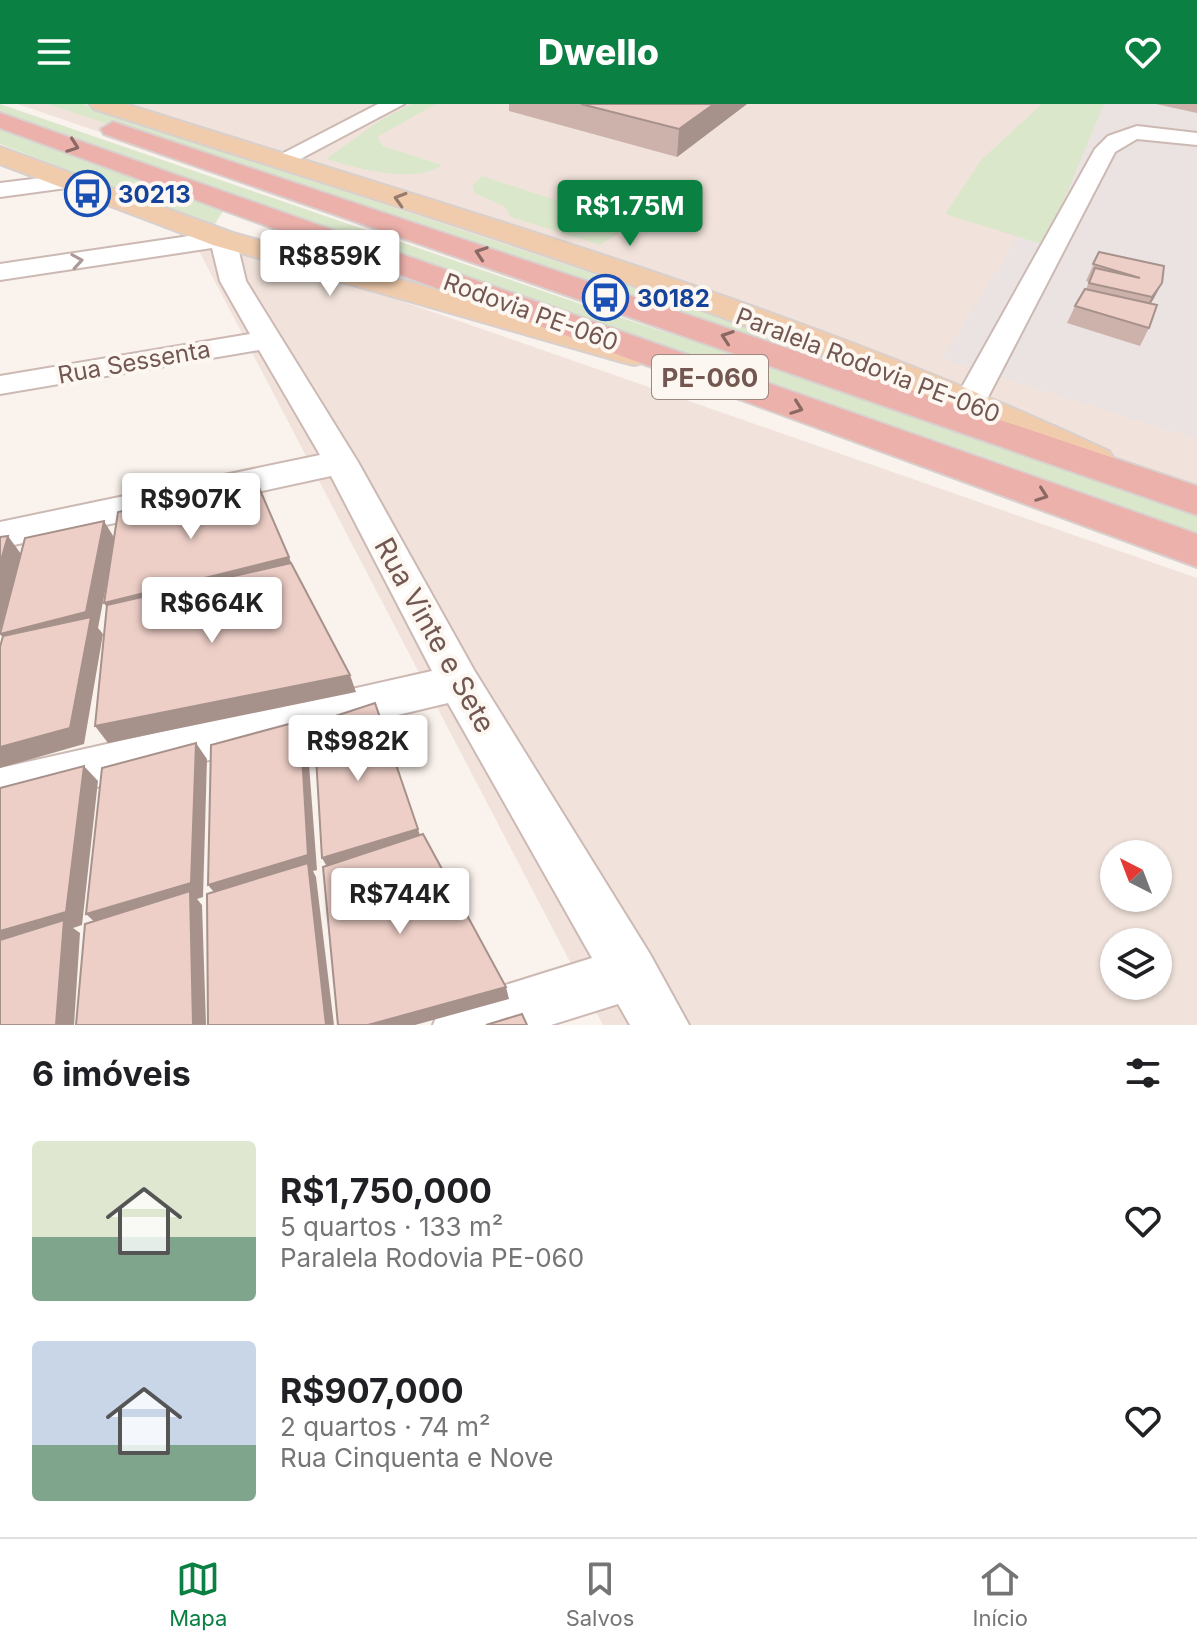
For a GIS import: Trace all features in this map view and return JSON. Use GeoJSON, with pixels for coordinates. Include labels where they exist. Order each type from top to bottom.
{"type":"FeatureCollection","features":[{"type":"Feature","properties":{"kind":"highway","name":"Rodovia PE-060"},"geometry":{"type":"LineString","coordinates":[[37,104],[251,174],[1197,501]]}},
{"type":"Feature","properties":{"kind":"highway","name":"Rodovia PE-060"},"geometry":{"type":"LineString","coordinates":[[0,120],[1197,551]]}},
{"type":"Feature","properties":{"kind":"main road","name":"Paralela Rodovia PE-060"},"geometry":{"type":"LineString","coordinates":[[102,104],[729,310],[969,403],[1126,475]]}},
{"type":"Feature","properties":{"kind":"main road","name":"PE-060"},"geometry":{"type":"LineString","coordinates":[[0,155],[223,239],[469,311],[683,367]]}},
{"type":"Feature","properties":{"kind":"street"},"geometry":{"type":"LineString","coordinates":[[279,161],[394,104]]}},
{"type":"Feature","properties":{"kind":"street"},"geometry":{"type":"LineString","coordinates":[[969,403],[1106,149],[1116,137],[1130,131],[1197,139]]}},
{"type":"Feature","properties":{"kind":"street"},"geometry":{"type":"LineString","coordinates":[[0,190],[73,181]]}},
{"type":"Feature","properties":{"kind":"street"},"geometry":{"type":"LineString","coordinates":[[0,272],[223,239]]}},
{"type":"Feature","properties":{"kind":"street","name":"Rua Vinte e Sete"},"geometry":{"type":"LineString","coordinates":[[223,239],[233,281],[341,462],[459,683],[661,1025]]}},
{"type":"Feature","properties":{"kind":"street","name":"Rua Sessenta"},"geometry":{"type":"LineString","coordinates":[[0,385],[267,340]]}},
{"type":"Feature","properties":{"kind":"street"},"geometry":{"type":"LineString","coordinates":[[0,535],[341,462]]}},
{"type":"Feature","properties":{"kind":"street"},"geometry":{"type":"LineString","coordinates":[[0,789],[459,683]]}},
{"type":"Feature","properties":{"kind":"street"},"geometry":{"type":"LineString","coordinates":[[461,1025],[631,973]]}},
{"type":"Feature","properties":{"kind":"shaded area"},"geometry":{"type":"Polygon","coordinates":[[[18,104],[1197,104],[1197,509],[18,104]]]}},
{"type":"Feature","properties":{"kind":"shaded area"},"geometry":{"type":"Polygon","coordinates":[[[1099,104],[1197,104],[1197,439],[942,359],[1099,104]]]}},
{"type":"Feature","properties":{"kind":"shaded area"},"geometry":{"type":"Polygon","coordinates":[[[186,226],[1197,578],[1197,1025],[603,1025],[186,226]]]}},
{"type":"Feature","properties":{"kind":"green space"},"geometry":{"type":"Polygon","coordinates":[[[0,104],[604,312],[970,432],[1197,516],[1197,535],[1018,469],[0,114],[0,104]]]}},
{"type":"Feature","properties":{"kind":"green space"},"geometry":{"type":"Polygon","coordinates":[[[48,104],[83,104],[801,343],[799,356],[48,104]]]}},
{"type":"Feature","properties":{"kind":"green space"},"geometry":{"type":"Polygon","coordinates":[[[412,104],[436,104],[377,137],[383,146],[442,165],[430,171],[401,174],[326,159],[382,119],[412,104]]]}},
{"type":"Feature","properties":{"kind":"green space"},"geometry":{"type":"Polygon","coordinates":[[[1042,104],[1104,104],[1045,245],[945,214],[981,160],[1042,104]]]}},
{"type":"Feature","properties":{"kind":"green space"},"geometry":{"type":"Polygon","coordinates":[[[0,130],[223,211],[213,227],[0,144],[0,130]]]}},
{"type":"Feature","properties":{"kind":"green space"},"geometry":{"type":"Polygon","coordinates":[[[482,176],[632,225],[600,245],[511,217],[505,207],[475,193],[472,186],[482,176]]]}},
{"type":"Feature","properties":{"kind":"building"},"geometry":{"type":"Polygon","coordinates":[[[581,104],[714,104],[679,129],[581,104]]]}},
{"type":"Feature","properties":{"kind":"building"},"geometry":{"type":"Polygon","coordinates":[[[1099,252],[1164,266],[1162,283],[1152,297],[1089,283],[1095,268],[1140,278],[1093,264],[1099,252]]]}},
{"type":"Feature","properties":{"kind":"building"},"geometry":{"type":"Polygon","coordinates":[[[1085,289],[1157,305],[1149,328],[1075,306],[1085,289]]]}},
{"type":"Feature","properties":{"kind":"building"},"geometry":{"type":"Polygon","coordinates":[[[257,483],[289,557],[104,603],[118,512],[257,483]]]}},
{"type":"Feature","properties":{"kind":"building"},"geometry":{"type":"Polygon","coordinates":[[[104,521],[86,612],[0,634],[25,538],[104,521]]]}},
{"type":"Feature","properties":{"kind":"building"},"geometry":{"type":"Polygon","coordinates":[[[8,536],[0,564],[0,537],[8,536]]]}},
{"type":"Feature","properties":{"kind":"building"},"geometry":{"type":"Polygon","coordinates":[[[291,563],[350,675],[95,726],[107,605],[291,563]]]}},
{"type":"Feature","properties":{"kind":"building"},"geometry":{"type":"Polygon","coordinates":[[[91,617],[70,728],[0,747],[0,647],[3,636],[91,617]]]}},
{"type":"Feature","properties":{"kind":"building"},"geometry":{"type":"Polygon","coordinates":[[[375,703],[418,829],[322,858],[314,723],[375,703]]]}},
{"type":"Feature","properties":{"kind":"building"},"geometry":{"type":"Polygon","coordinates":[[[300,721],[308,855],[208,885],[211,745],[300,721]]]}},
{"type":"Feature","properties":{"kind":"building"},"geometry":{"type":"Polygon","coordinates":[[[196,743],[191,883],[86,914],[102,768],[196,743]]]}},
{"type":"Feature","properties":{"kind":"building"},"geometry":{"type":"Polygon","coordinates":[[[84,766],[66,912],[0,931],[0,788],[84,766]]]}},
{"type":"Feature","properties":{"kind":"building"},"geometry":{"type":"Polygon","coordinates":[[[423,834],[506,987],[368,1025],[338,1025],[323,867],[423,834]]]}},
{"type":"Feature","properties":{"kind":"building"},"geometry":{"type":"Polygon","coordinates":[[[308,863],[326,1025],[208,1025],[207,894],[308,863]]]}},
{"type":"Feature","properties":{"kind":"building"},"geometry":{"type":"Polygon","coordinates":[[[190,891],[193,1025],[76,1025],[85,924],[190,891]]]}},
{"type":"Feature","properties":{"kind":"building"},"geometry":{"type":"Polygon","coordinates":[[[64,920],[56,1025],[0,1025],[0,940],[64,920]]]}},
{"type":"Feature","properties":{"kind":"building"},"geometry":{"type":"Polygon","coordinates":[[[522,1014],[527,1025],[486,1025],[522,1014]]]}},
{"type":"Feature","properties":{"kind":"place","name":"30213"},"geometry":{"type":"Point","coordinates":[87,194]}},
{"type":"Feature","properties":{"kind":"place","name":"30182"},"geometry":{"type":"Point","coordinates":[606,298]}}]}
